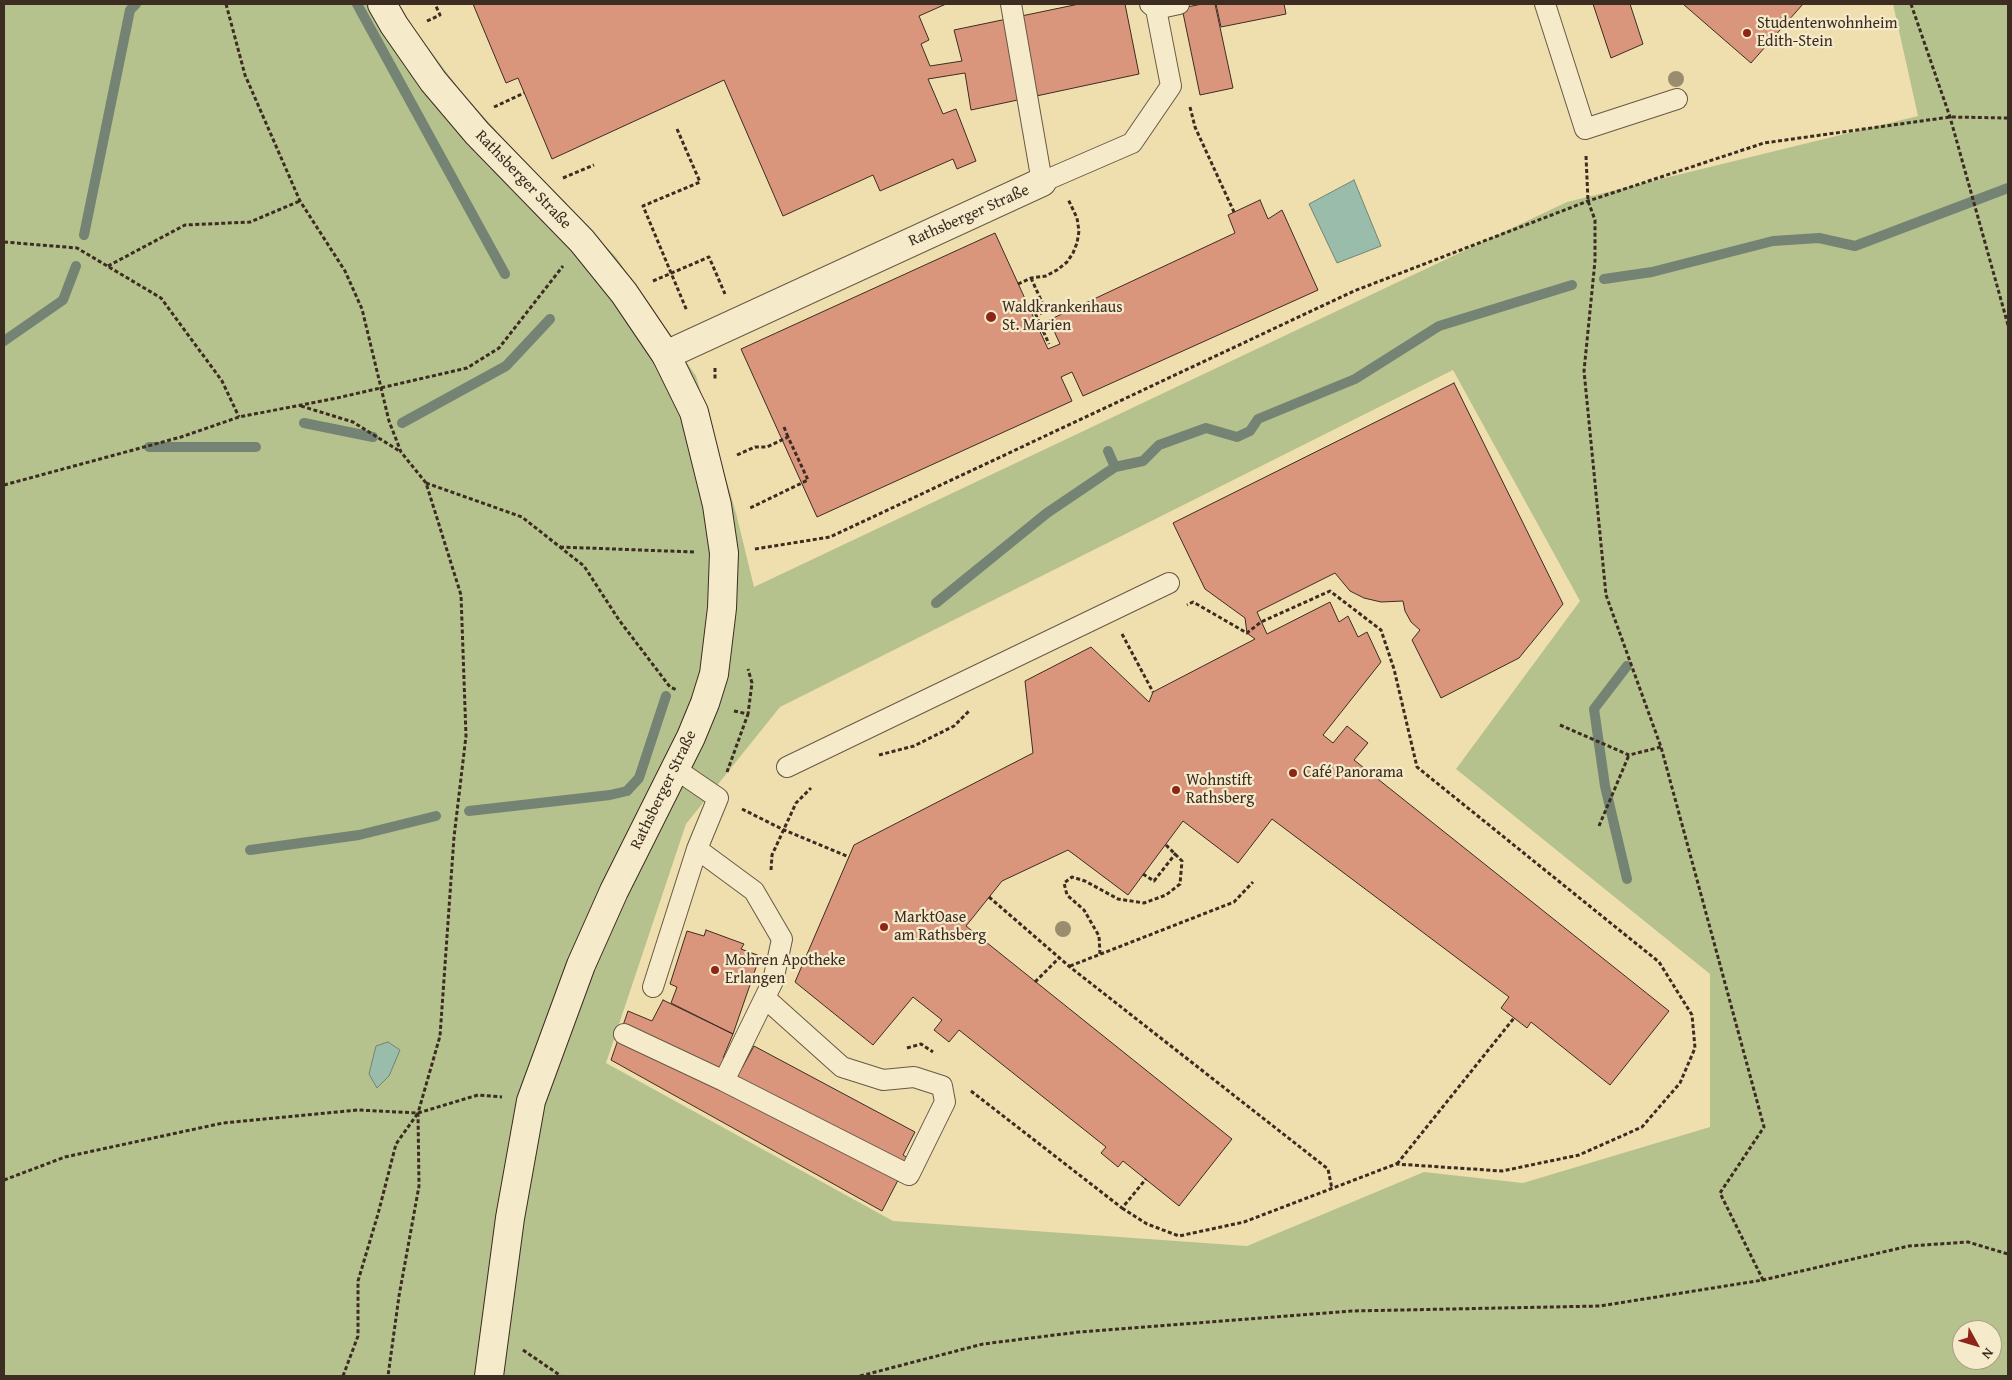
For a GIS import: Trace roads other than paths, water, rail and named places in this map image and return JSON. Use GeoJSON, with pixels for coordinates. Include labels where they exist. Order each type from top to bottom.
{"type":"FeatureCollection","features":[{"type":"Feature","properties":{"kind":"street","name":"Rathsberger Straße"},"geometry":{"type":"LineString","coordinates":[[382,4],[394,25],[433,81],[477,133],[582,242],[624,293],[666,355],[694,412],[717,505],[724,554],[721,618],[714,674],[705,703],[691,737],[674,768],[581,965],[531,1101],[510,1218],[489,1376]]}},
{"type":"Feature","properties":{"kind":"street","name":"Rathsberger Straße"},"geometry":{"type":"LineString","coordinates":[[666,355],[699,338],[1050,179]]}},
{"type":"Feature","properties":{"kind":"lane"},"geometry":{"type":"LineString","coordinates":[[1011,4],[1050,179]]}},
{"type":"Feature","properties":{"kind":"lane"},"geometry":{"type":"LineString","coordinates":[[1153,6],[1179,4]]}},
{"type":"Feature","properties":{"kind":"lane"},"geometry":{"type":"LineString","coordinates":[[1545,4],[1585,129],[1677,99]]}},
{"type":"Feature","properties":{"kind":"lane","name":"Rathsberger Straße"},"geometry":{"type":"LineString","coordinates":[[1050,179],[1132,143],[1171,86],[1153,6]]}},
{"type":"Feature","properties":{"kind":"lane"},"geometry":{"type":"LineString","coordinates":[[787,767],[1169,584]]}},
{"type":"Feature","properties":{"kind":"lane"},"geometry":{"type":"LineString","coordinates":[[653,987],[697,849],[718,798],[674,768]]}},
{"type":"Feature","properties":{"kind":"lane"},"geometry":{"type":"LineString","coordinates":[[697,849],[754,891],[782,939],[774,981],[724,1081]]}},
{"type":"Feature","properties":{"kind":"lane"},"geometry":{"type":"LineString","coordinates":[[624,1034],[724,1081],[909,1175],[945,1102],[942,1086],[914,1077],[884,1080],[842,1067],[765,998]]}},
{"type":"Feature","properties":{"kind":"waterway"},"geometry":{"type":"LineString","coordinates":[[84,235],[130,10],[136,4]]}},
{"type":"Feature","properties":{"kind":"waterway"},"geometry":{"type":"LineString","coordinates":[[357,4],[505,274]]}},
{"type":"Feature","properties":{"kind":"waterway"},"geometry":{"type":"LineString","coordinates":[[1604,279],[1652,272],[1773,241],[1819,238],[1855,246],[2008,188]]}},
{"type":"Feature","properties":{"kind":"waterway"},"geometry":{"type":"LineString","coordinates":[[4,341],[63,300],[76,266]]}},
{"type":"Feature","properties":{"kind":"waterway"},"geometry":{"type":"LineString","coordinates":[[936,603],[1047,513],[1115,467],[1143,461],[1159,445],[1206,428],[1237,437],[1250,431],[1258,419],[1355,379],[1439,326],[1572,285]]}},
{"type":"Feature","properties":{"kind":"waterway"},"geometry":{"type":"LineString","coordinates":[[402,423],[506,366],[550,319]]}},
{"type":"Feature","properties":{"kind":"waterway"},"geometry":{"type":"LineString","coordinates":[[304,423],[373,437]]}},
{"type":"Feature","properties":{"kind":"waterway"},"geometry":{"type":"LineString","coordinates":[[149,447],[256,447]]}},
{"type":"Feature","properties":{"kind":"waterway"},"geometry":{"type":"LineString","coordinates":[[1108,451],[1115,467]]}},
{"type":"Feature","properties":{"kind":"waterway"},"geometry":{"type":"LineString","coordinates":[[1627,666],[1594,709],[1605,786],[1627,879]]}},
{"type":"Feature","properties":{"kind":"waterway"},"geometry":{"type":"LineString","coordinates":[[469,811],[610,795],[627,791],[639,778],[666,696]]}},
{"type":"Feature","properties":{"kind":"waterway"},"geometry":{"type":"LineString","coordinates":[[250,850],[359,835],[436,816]]}},
{"type":"Feature","properties":{"kind":"place","name":"Studentenwohnheim Edith-Stein"},"geometry":{"type":"Point","coordinates":[1747,33]}},
{"type":"Feature","properties":{"kind":"place","name":"Waldkrankenhaus St. Marien"},"geometry":{"type":"Point","coordinates":[991,317]}},
{"type":"Feature","properties":{"kind":"place","name":"Café Panorama"},"geometry":{"type":"Point","coordinates":[1293,773]}},
{"type":"Feature","properties":{"kind":"place","name":"Wohnstift Rathsberg"},"geometry":{"type":"Point","coordinates":[1176,790]}},
{"type":"Feature","properties":{"kind":"place","name":"MarktOase am Rathsberg"},"geometry":{"type":"Point","coordinates":[884,927]}},
{"type":"Feature","properties":{"kind":"place","name":"Mohren Apotheke Erlangen"},"geometry":{"type":"Point","coordinates":[715,970]}}]}
